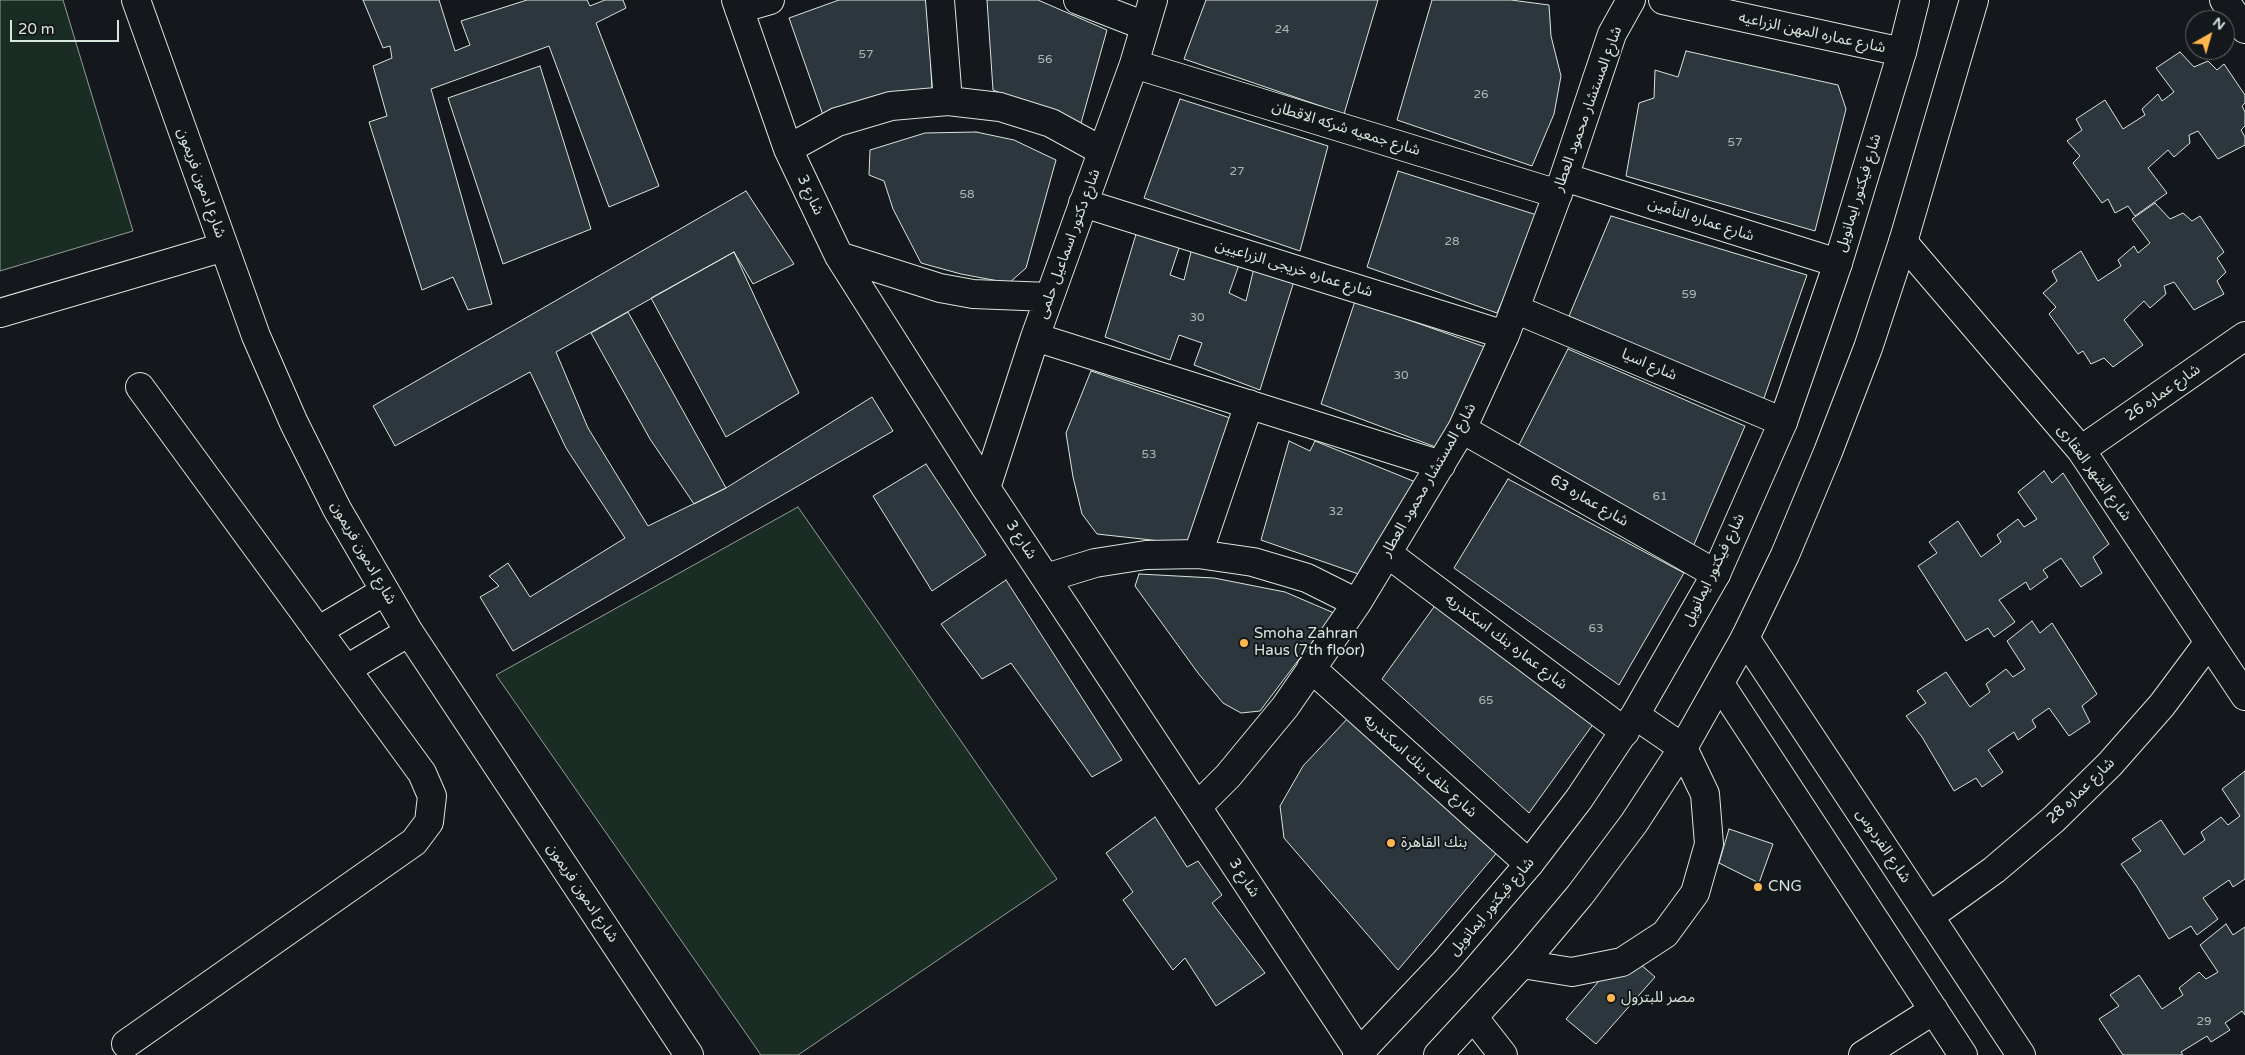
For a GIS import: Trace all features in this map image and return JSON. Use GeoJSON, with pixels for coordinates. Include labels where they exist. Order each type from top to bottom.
{"type":"FeatureCollection","features":[{"type":"Feature","properties":{"kind":"street","name":"شارع ادمون فريمون"},"geometry":{"type":"LineString","coordinates":[[136,0],[256,336],[294,424],[337,509],[409,632],[689,1055]]}},
{"type":"Feature","properties":{"kind":"street"},"geometry":{"type":"LineString","coordinates":[[737,4],[770,0]]}},
{"type":"Feature","properties":{"kind":"street"},"geometry":{"type":"LineString","coordinates":[[940,0],[948,101]]}},
{"type":"Feature","properties":{"kind":"street"},"geometry":{"type":"LineString","coordinates":[[1078,0],[1145,26]]}},
{"type":"Feature","properties":{"kind":"street","name":"شارع دكتور اسماعيل حلمى"},"geometry":{"type":"LineString","coordinates":[[986,488],[1035,337],[1134,64],[1153,0]]}},
{"type":"Feature","properties":{"kind":"street","name":"شارع المستشار محمود العطار"},"geometry":{"type":"LineString","coordinates":[[1197,807],[1228,776],[1258,741],[1357,603],[1462,429],[1505,335],[1561,186],[1612,34],[1631,0]]}},
{"type":"Feature","properties":{"kind":"street","name":"شارع عماره المهن الزراعيه"},"geometry":{"type":"LineString","coordinates":[[1663,0],[1902,52]]}},
{"type":"Feature","properties":{"kind":"street","name":"شارع فيكتور ايمانويل"},"geometry":{"type":"LineString","coordinates":[[1358,1054],[1445,962],[1529,864],[1579,800],[1630,723],[1716,574],[1783,422],[1838,263],[1902,52],[1915,0]]}},
{"type":"Feature","properties":{"kind":"street"},"geometry":{"type":"LineString","coordinates":[[1438,1055],[1522,964],[1580,895],[1634,823],[1683,748],[1745,638],[1785,554],[1828,452],[1868,348],[1903,242],[1974,0]]}},
{"type":"Feature","properties":{"kind":"street"},"geometry":{"type":"LineString","coordinates":[[2224,0],[2245,29]]}},
{"type":"Feature","properties":{"kind":"street","name":"شارع 3"},"geometry":{"type":"LineString","coordinates":[[737,4],[788,149],[839,256],[986,488],[1358,1054]]}},
{"type":"Feature","properties":{"kind":"street","name":"شارع جمعيه شركه الاقطان"},"geometry":{"type":"LineString","coordinates":[[1134,64],[1561,186]]}},
{"type":"Feature","properties":{"kind":"street"},"geometry":{"type":"LineString","coordinates":[[788,149],[837,122],[882,108],[948,101],[1000,107],[1051,123],[1102,150]]}},
{"type":"Feature","properties":{"kind":"street","name":"شارع عماره التأمين"},"geometry":{"type":"LineString","coordinates":[[1561,186],[1838,263]]}},
{"type":"Feature","properties":{"kind":"street","name":"شارع عماره خريجى الزراعيين"},"geometry":{"type":"LineString","coordinates":[[1083,203],[1505,335]]}},
{"type":"Feature","properties":{"kind":"street","name":"شارع الشهر العقارى"},"geometry":{"type":"LineString","coordinates":[[1903,242],[2081,450],[2245,696]]}},
{"type":"Feature","properties":{"kind":"street"},"geometry":{"type":"LineString","coordinates":[[0,313],[224,247]]}},
{"type":"Feature","properties":{"kind":"street"},"geometry":{"type":"LineString","coordinates":[[839,256],[940,288],[973,294],[1049,297]]}},
{"type":"Feature","properties":{"kind":"street","name":"شارع اسيا"},"geometry":{"type":"LineString","coordinates":[[1515,309],[1783,422]]}},
{"type":"Feature","properties":{"kind":"street","name":"شارع عماره 26"},"geometry":{"type":"LineString","coordinates":[[2081,450],[2245,336]]}},
{"type":"Feature","properties":{"kind":"street"},"geometry":{"type":"LineString","coordinates":[[1035,337],[1440,465]]}},
{"type":"Feature","properties":{"kind":"street"},"geometry":{"type":"LineString","coordinates":[[126,1044],[414,842],[429,822],[432,796],[422,773],[140,387]]}},
{"type":"Feature","properties":{"kind":"street"},"geometry":{"type":"LineString","coordinates":[[1198,554],[1249,404]]}},
{"type":"Feature","properties":{"kind":"street","name":"شارع عماره 63"},"geometry":{"type":"LineString","coordinates":[[1462,429],[1716,574]]}},
{"type":"Feature","properties":{"kind":"street","name":"شارع عماره بنك اسكندريه"},"geometry":{"type":"LineString","coordinates":[[1387,553],[1630,723],[1683,748]]}},
{"type":"Feature","properties":{"kind":"street"},"geometry":{"type":"LineString","coordinates":[[1046,578],[1095,563],[1146,555],[1198,554],[1253,562],[1307,578],[1357,603]]}},
{"type":"Feature","properties":{"kind":"street"},"geometry":{"type":"LineString","coordinates":[[318,631],[385,591]]}},
{"type":"Feature","properties":{"kind":"street"},"geometry":{"type":"LineString","coordinates":[[347,669],[409,632]]}},
{"type":"Feature","properties":{"kind":"street","name":"شارع الفردوس"},"geometry":{"type":"LineString","coordinates":[[1745,638],[2021,1055]]}},
{"type":"Feature","properties":{"kind":"street","name":"شارع عماره 28"},"geometry":{"type":"LineString","coordinates":[[1930,916],[1994,870],[2054,820],[2110,764],[2162,705],[2209,642]]}},
{"type":"Feature","properties":{"kind":"street","name":"شارع خلف بنك اسكندريه"},"geometry":{"type":"LineString","coordinates":[[1311,668],[1529,864]]}},
{"type":"Feature","properties":{"kind":"street"},"geometry":{"type":"LineString","coordinates":[[1720,684],[1963,1055]]}},
{"type":"Feature","properties":{"kind":"street"},"geometry":{"type":"LineString","coordinates":[[1522,964],[1572,972],[1622,962],[1665,934],[1695,893],[1709,844],[1705,794],[1683,748]]}},
{"type":"Feature","properties":{"kind":"street"},"geometry":{"type":"LineString","coordinates":[[1863,1055],[1934,1010]]}},
{"type":"Feature","properties":{"kind":"street"},"geometry":{"type":"LineString","coordinates":[[1474,1018],[1503,1055]]}},
{"type":"Feature","properties":{"kind":"green space"},"geometry":{"type":"Polygon","coordinates":[[[0,0],[63,0],[133,231],[0,271],[0,0]]]}},
{"type":"Feature","properties":{"kind":"green space"},"geometry":{"type":"Polygon","coordinates":[[[798,507],[1057,879],[798,1055],[761,1055],[496,675],[798,507]]]}},
{"type":"Feature","properties":{"kind":"building"},"geometry":{"type":"Polygon","coordinates":[[[363,0],[439,0],[455,51],[470,45],[461,21],[527,0],[587,0],[590,6],[605,0],[623,0],[626,8],[596,23],[659,186],[609,207],[549,46],[431,89],[492,304],[468,310],[453,277],[422,290],[369,122],[387,116],[373,66],[392,58],[390,46],[383,48],[363,0]]]}},
{"type":"Feature","properties":{"kind":"building"},"geometry":{"type":"Polygon","coordinates":[[[839,0],[928,0],[932,92],[824,118],[789,18],[839,0]]]}},
{"type":"Feature","properties":{"kind":"building"},"geometry":{"type":"Polygon","coordinates":[[[987,0],[1038,0],[1107,30],[1081,123],[993,90],[987,0]]]}},
{"type":"Feature","properties":{"kind":"building"},"geometry":{"type":"Polygon","coordinates":[[[1206,0],[1378,0],[1344,114],[1184,59],[1206,0]]]}},
{"type":"Feature","properties":{"kind":"building"},"geometry":{"type":"Polygon","coordinates":[[[1432,0],[1511,0],[1549,5],[1551,36],[1561,76],[1554,114],[1532,166],[1397,120],[1432,0]]]}},
{"type":"Feature","properties":{"kind":"building"},"geometry":{"type":"Polygon","coordinates":[[[1686,51],[1838,85],[1846,109],[1815,231],[1626,176],[1639,103],[1654,98],[1655,70],[1678,77],[1686,51]]]}},
{"type":"Feature","properties":{"kind":"building"},"geometry":{"type":"Polygon","coordinates":[[[2180,52],[2185,60],[2187,60],[2194,67],[2208,61],[2217,70],[2224,64],[2245,95],[2245,103],[2242,106],[2245,112],[2245,126],[2241,130],[2245,137],[2245,145],[2218,159],[2198,131],[2189,135],[2190,143],[2174,157],[2168,150],[2148,168],[2167,193],[2135,216],[2128,206],[2115,213],[2108,199],[2102,203],[2073,163],[2080,156],[2067,141],[2082,130],[2076,119],[2105,100],[2123,129],[2145,115],[2142,109],[2158,94],[2162,101],[2174,92],[2156,68],[2180,52]]]}},
{"type":"Feature","properties":{"kind":"building"},"geometry":{"type":"Polygon","coordinates":[[[540,66],[591,229],[503,264],[448,98],[540,66]]]}},
{"type":"Feature","properties":{"kind":"building"},"geometry":{"type":"Polygon","coordinates":[[[1180,99],[1328,146],[1300,251],[1144,198],[1180,99]]]}},
{"type":"Feature","properties":{"kind":"building"},"geometry":{"type":"Polygon","coordinates":[[[976,132],[1014,140],[1056,160],[1026,268],[1009,283],[961,274],[921,263],[893,209],[884,181],[869,175],[870,150],[925,133],[976,132]]]}},
{"type":"Feature","properties":{"kind":"building"},"geometry":{"type":"Polygon","coordinates":[[[1398,171],[1540,216],[1497,313],[1367,267],[1398,171]]]}},
{"type":"Feature","properties":{"kind":"building"},"geometry":{"type":"Polygon","coordinates":[[[746,191],[794,264],[753,284],[734,252],[556,352],[588,428],[648,526],[726,488],[872,397],[893,431],[513,651],[480,597],[499,586],[489,576],[508,563],[530,597],[625,538],[566,448],[530,372],[395,446],[373,406],[746,191]]]}},
{"type":"Feature","properties":{"kind":"building"},"geometry":{"type":"Polygon","coordinates":[[[2155,203],[2170,219],[2183,213],[2192,221],[2200,216],[2224,252],[2217,258],[2226,272],[2217,281],[2224,294],[2194,310],[2174,282],[2164,286],[2166,294],[2150,308],[2144,301],[2124,320],[2143,345],[2113,367],[2104,358],[2091,364],[2083,351],[2078,354],[2049,314],[2056,307],[2043,293],[2057,281],[2052,271],[2081,251],[2098,281],[2121,266],[2118,260],[2134,246],[2138,253],[2150,243],[2132,219],[2155,203]]]}},
{"type":"Feature","properties":{"kind":"building"},"geometry":{"type":"Polygon","coordinates":[[[1611,216],[1807,275],[1763,401],[1569,316],[1611,216]]]}},
{"type":"Feature","properties":{"kind":"building"},"geometry":{"type":"Polygon","coordinates":[[[1137,231],[1181,242],[1170,275],[1184,280],[1192,248],[1240,262],[1229,293],[1246,301],[1254,268],[1295,278],[1260,390],[1194,365],[1202,343],[1179,335],[1170,360],[1105,337],[1137,231]]]}},
{"type":"Feature","properties":{"kind":"building"},"geometry":{"type":"Polygon","coordinates":[[[734,252],[799,393],[726,437],[651,298],[734,252]]]}},
{"type":"Feature","properties":{"kind":"building"},"geometry":{"type":"Polygon","coordinates":[[[1355,301],[1485,347],[1441,449],[1321,404],[1355,301]]]}},
{"type":"Feature","properties":{"kind":"building"},"geometry":{"type":"Polygon","coordinates":[[[628,312],[726,488],[694,504],[650,439],[591,333],[628,312]]]}},
{"type":"Feature","properties":{"kind":"building"},"geometry":{"type":"Polygon","coordinates":[[[1568,349],[1745,426],[1692,549],[1519,445],[1568,349]]]}},
{"type":"Feature","properties":{"kind":"building"},"geometry":{"type":"Polygon","coordinates":[[[1091,371],[1239,421],[1197,545],[1097,534],[1082,514],[1073,477],[1066,433],[1091,371]]]}},
{"type":"Feature","properties":{"kind":"building"},"geometry":{"type":"Polygon","coordinates":[[[1289,441],[1310,451],[1315,441],[1418,483],[1367,577],[1261,540],[1289,441]]]}},
{"type":"Feature","properties":{"kind":"building"},"geometry":{"type":"Polygon","coordinates":[[[926,464],[986,555],[932,591],[873,496],[926,464]]]}},
{"type":"Feature","properties":{"kind":"building"},"geometry":{"type":"Polygon","coordinates":[[[2044,471],[2052,483],[2063,473],[2109,544],[2093,557],[2102,573],[2081,587],[2061,558],[2043,570],[2048,577],[2030,590],[2026,582],[1999,600],[2015,622],[1994,637],[1988,628],[1966,641],[1918,566],[1937,553],[1929,542],[1958,521],[1981,557],[2001,542],[1997,535],[2018,519],[2024,527],[2037,519],[2018,492],[2044,471]]]}},
{"type":"Feature","properties":{"kind":"building"},"geometry":{"type":"Polygon","coordinates":[[[1508,479],[1684,573],[1619,685],[1454,568],[1508,479]]]}},
{"type":"Feature","properties":{"kind":"building","name":"Smoha Zahran Haus (7th floor)"},"geometry":{"type":"Polygon","coordinates":[[[1139,574],[1214,578],[1285,592],[1334,613],[1260,711],[1241,713],[1223,703],[1198,673],[1135,586],[1139,574]]]}},
{"type":"Feature","properties":{"kind":"building"},"geometry":{"type":"Polygon","coordinates":[[[1006,580],[1122,760],[1092,777],[1011,663],[982,679],[941,624],[1006,580]]]}},
{"type":"Feature","properties":{"kind":"building"},"geometry":{"type":"Polygon","coordinates":[[[1439,600],[1594,723],[1529,813],[1382,679],[1439,600]]]}},
{"type":"Feature","properties":{"kind":"building"},"geometry":{"type":"Polygon","coordinates":[[[2032,621],[2040,633],[2052,623],[2097,694],[2082,706],[2090,722],[2069,736],[2049,708],[2032,720],[2036,727],[2018,740],[2014,732],[1988,750],[2003,772],[1982,787],[1976,778],[1954,791],[1922,737],[1906,716],[1926,703],[1917,691],[1946,672],[1970,707],[1990,692],[1986,684],[2006,669],[2013,677],[2025,669],[2007,641],[2032,621]]]}},
{"type":"Feature","properties":{"kind":"building","name":"بنك القاهرة"},"geometry":{"type":"Polygon","coordinates":[[[1350,716],[1500,849],[1398,970],[1284,838],[1280,806],[1303,766],[1350,716]]]}},
{"type":"Feature","properties":{"kind":"building"},"geometry":{"type":"Polygon","coordinates":[[[2245,771],[2245,879],[2233,887],[2229,880],[2203,898],[2218,919],[2197,935],[2191,926],[2169,939],[2121,864],[2141,851],[2132,839],[2161,820],[2184,855],[2205,840],[2201,832],[2221,817],[2228,825],[2240,816],[2222,789],[2245,771]]]}},
{"type":"Feature","properties":{"kind":"building"},"geometry":{"type":"Polygon","coordinates":[[[1155,817],[1187,867],[1198,861],[1222,895],[1212,903],[1265,973],[1216,1006],[1185,958],[1173,970],[1123,900],[1133,892],[1106,853],[1155,817]]]}},
{"type":"Feature","properties":{"kind":"building"},"geometry":{"type":"Polygon","coordinates":[[[1729,829],[1773,844],[1759,883],[1719,863],[1729,829]]]}},
{"type":"Feature","properties":{"kind":"building"},"geometry":{"type":"Polygon","coordinates":[[[2226,924],[2233,935],[2245,927],[2245,1015],[2242,1011],[2225,1023],[2230,1030],[2211,1042],[2207,1036],[2181,1052],[2183,1055],[2123,1055],[2099,1019],[2119,1006],[2110,995],[2139,975],[2162,1009],[2183,995],[2179,988],[2199,972],[2206,979],[2218,972],[2200,945],[2226,924]]]}},
{"type":"Feature","properties":{"kind":"building","name":"مصر للبترول"},"geometry":{"type":"Polygon","coordinates":[[[1625,951],[1655,977],[1596,1044],[1566,1019],[1625,951]]]}},
{"type":"Feature","properties":{"kind":"place","name":"Smoha Zahran Haus (7th floor)"},"geometry":{"type":"Point","coordinates":[1244,643]}},
{"type":"Feature","properties":{"kind":"place","name":"بنك القاهرة"},"geometry":{"type":"Point","coordinates":[1391,843]}},
{"type":"Feature","properties":{"kind":"place","name":"CNG"},"geometry":{"type":"Point","coordinates":[1758,887]}},
{"type":"Feature","properties":{"kind":"place","name":"مصر للبترول"},"geometry":{"type":"Point","coordinates":[1611,998]}}]}
